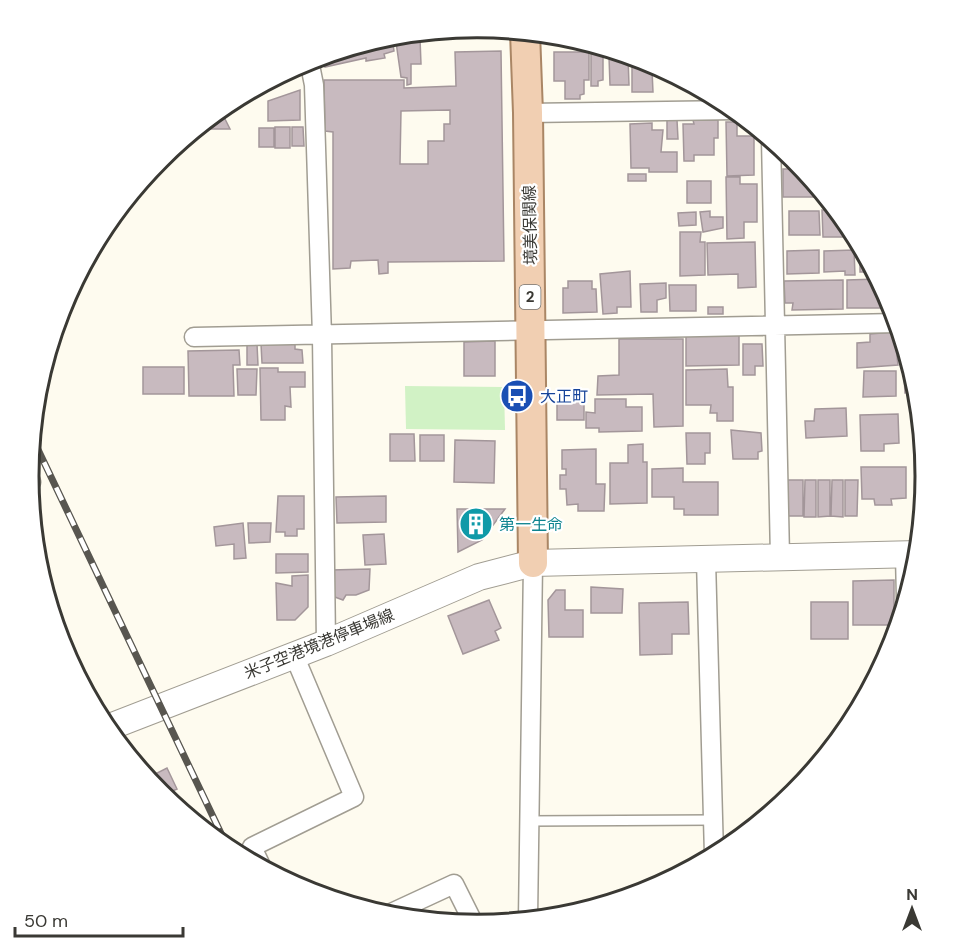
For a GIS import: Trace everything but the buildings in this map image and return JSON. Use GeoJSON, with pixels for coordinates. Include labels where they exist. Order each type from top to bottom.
{"type":"FeatureCollection","features":[{"type":"Feature","properties":{"kind":"main road","name":"境美保関線"},"geometry":{"type":"LineString","coordinates":[[525,40],[533,562]]}},
{"type":"Feature","properties":{"kind":"main road","name":"米子空港境港停車場線"},"geometry":{"type":"LineString","coordinates":[[117,724],[326,643],[478,577],[533,562],[908,554]]}},
{"type":"Feature","properties":{"kind":"street"},"geometry":{"type":"LineString","coordinates":[[311,70],[314,85],[322,336],[326,643]]}},
{"type":"Feature","properties":{"kind":"street"},"geometry":{"type":"LineString","coordinates":[[528,113],[719,110]]}},
{"type":"Feature","properties":{"kind":"street"},"geometry":{"type":"LineString","coordinates":[[771,151],[780,557]]}},
{"type":"Feature","properties":{"kind":"street"},"geometry":{"type":"LineString","coordinates":[[194,337],[888,323]]}},
{"type":"Feature","properties":{"kind":"street"},"geometry":{"type":"LineString","coordinates":[[706,560],[714,844]]}},
{"type":"Feature","properties":{"kind":"street"},"geometry":{"type":"LineString","coordinates":[[528,911],[533,562]]}},
{"type":"Feature","properties":{"kind":"street"},"geometry":{"type":"LineString","coordinates":[[254,853],[252,848],[354,796],[294,655]]}},
{"type":"Feature","properties":{"kind":"street"},"geometry":{"type":"LineString","coordinates":[[404,907],[454,884],[469,914]]}},
{"type":"Feature","properties":{"kind":"lane"},"geometry":{"type":"LineString","coordinates":[[529,821],[714,820]]}},
{"type":"Feature","properties":{"kind":"green space"},"geometry":{"type":"Polygon","coordinates":[[[405,386],[504,387],[505,430],[406,429],[405,386]]]}},
{"type":"Feature","properties":{"kind":"railway"},"geometry":{"type":"LineString","coordinates":[[40,453],[219,830]]}},
{"type":"Feature","properties":{"kind":"place","name":"大正町"},"geometry":{"type":"Point","coordinates":[517,396]}},
{"type":"Feature","properties":{"kind":"place","name":"第一生命"},"geometry":{"type":"Point","coordinates":[476,524]}}]}
